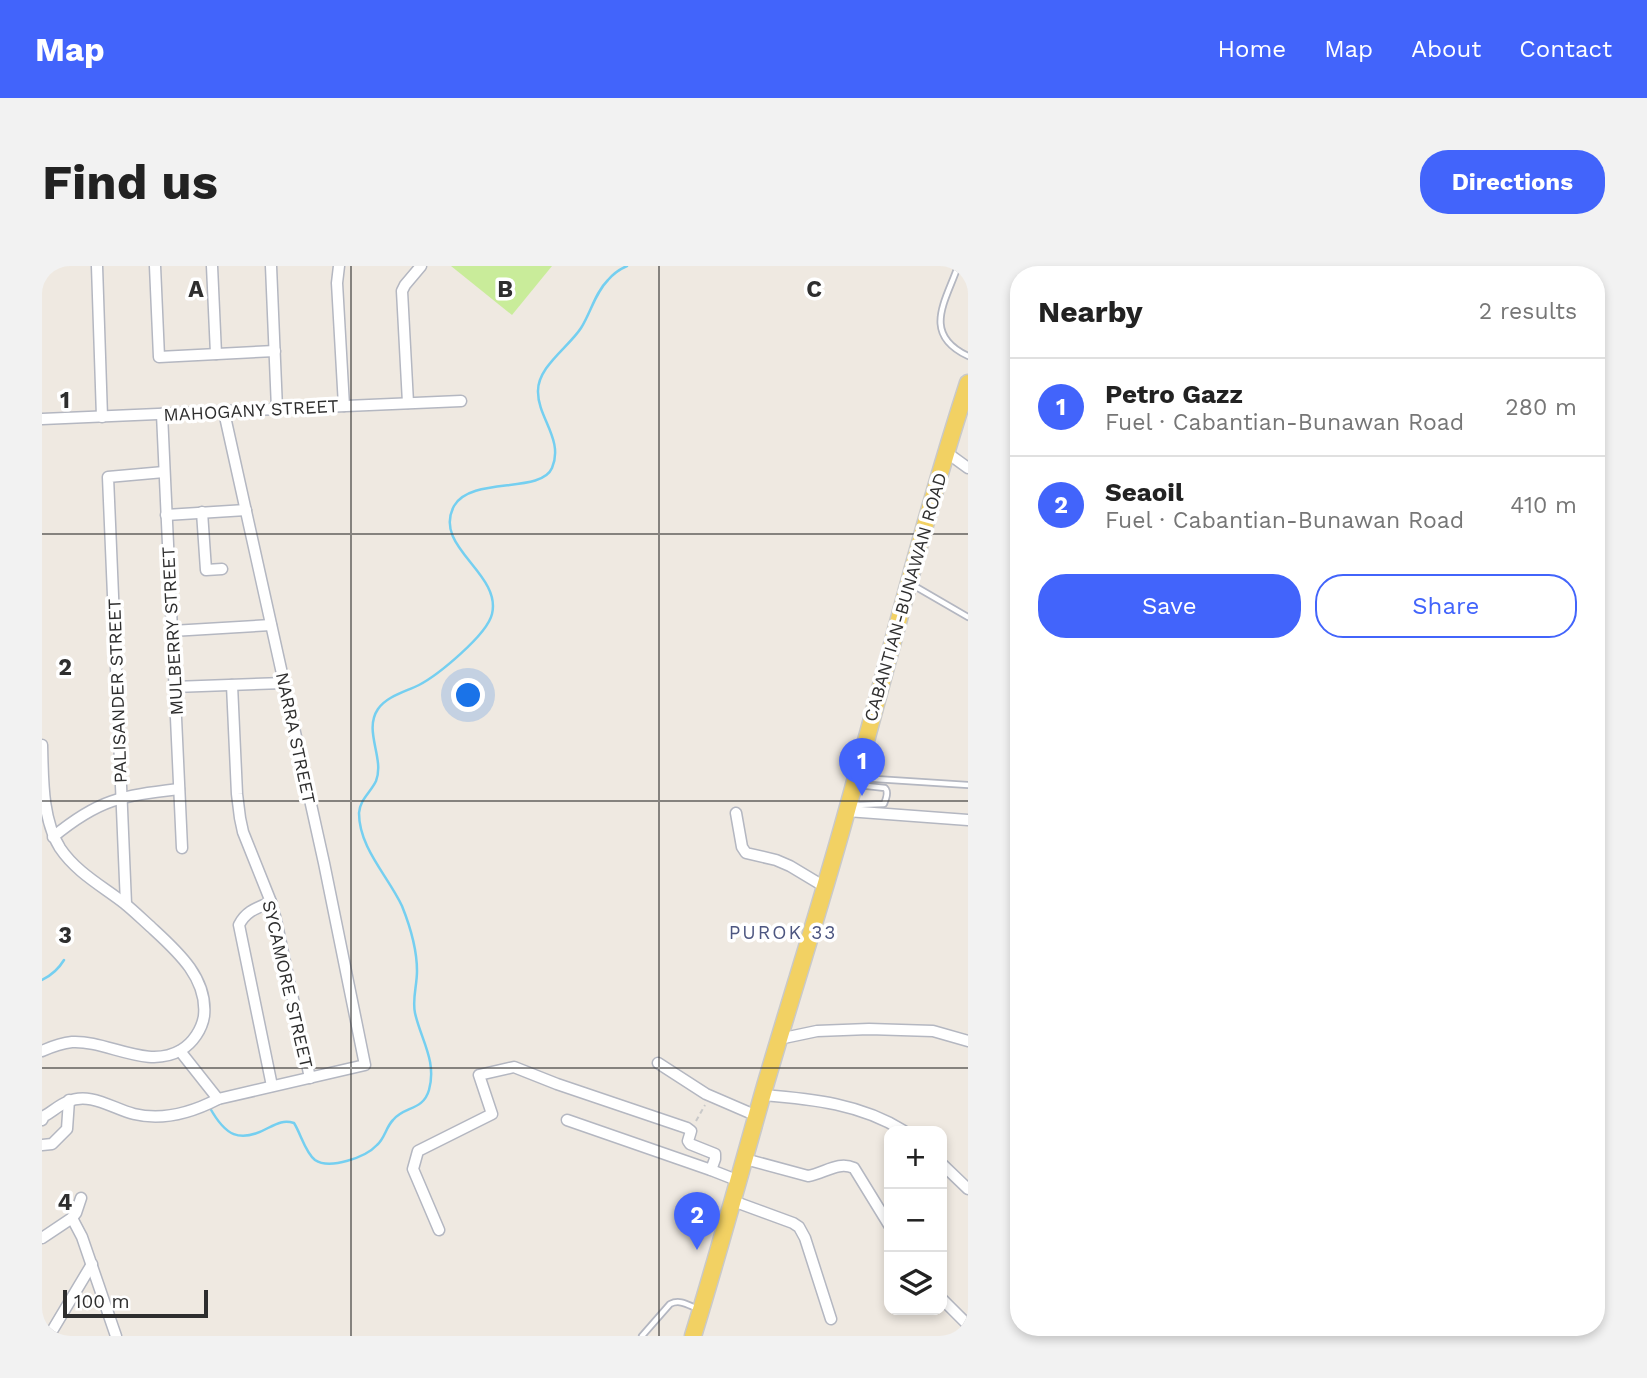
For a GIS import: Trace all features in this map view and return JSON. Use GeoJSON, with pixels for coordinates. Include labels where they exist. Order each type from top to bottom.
{"type":"FeatureCollection","features":[{"type":"Feature","properties":{"kind":"main road","name":"CABANTIAN-BUNAWAN ROAD"},"geometry":{"type":"LineString","coordinates":[[693,1336],[848,808],[908,582],[968,383]]}},
{"type":"Feature","properties":{"kind":"street"},"geometry":{"type":"LineString","coordinates":[[97,266],[102,417]]}},
{"type":"Feature","properties":{"kind":"street"},"geometry":{"type":"LineString","coordinates":[[155,266],[159,357],[275,351]]}},
{"type":"Feature","properties":{"kind":"street"},"geometry":{"type":"LineString","coordinates":[[212,266],[216,354]]}},
{"type":"Feature","properties":{"kind":"street"},"geometry":{"type":"LineString","coordinates":[[271,266],[277,409]]}},
{"type":"Feature","properties":{"kind":"street"},"geometry":{"type":"LineString","coordinates":[[339,266],[337,283],[344,406]]}},
{"type":"Feature","properties":{"kind":"street"},"geometry":{"type":"LineString","coordinates":[[408,403],[402,291],[421,266]]}},
{"type":"Feature","properties":{"kind":"street","name":"MAHOGANY STREET"},"geometry":{"type":"LineString","coordinates":[[42,419],[461,401]]}},
{"type":"Feature","properties":{"kind":"street","name":"NARRA STREET"},"geometry":{"type":"LineString","coordinates":[[224,412],[324,863],[365,1065],[310,1078]]}},
{"type":"Feature","properties":{"kind":"street","name":"MULBERRY STREET"},"geometry":{"type":"LineString","coordinates":[[162,414],[181,848]]}},
{"type":"Feature","properties":{"kind":"street"},"geometry":{"type":"LineString","coordinates":[[946,452],[968,468]]}},
{"type":"Feature","properties":{"kind":"street","name":"PALISANDER STREET"},"geometry":{"type":"LineString","coordinates":[[126,905],[108,477],[164,472]]}},
{"type":"Feature","properties":{"kind":"street"},"geometry":{"type":"LineString","coordinates":[[166,514],[246,510]]}},
{"type":"Feature","properties":{"kind":"street"},"geometry":{"type":"LineString","coordinates":[[202,512],[206,570],[222,569]]}},
{"type":"Feature","properties":{"kind":"street"},"geometry":{"type":"LineString","coordinates":[[172,631],[271,625]]}},
{"type":"Feature","properties":{"kind":"street"},"geometry":{"type":"LineString","coordinates":[[174,687],[284,683]]}},
{"type":"Feature","properties":{"kind":"street","name":"SYCAMORE STREET"},"geometry":{"type":"LineString","coordinates":[[232,685],[240,818],[271,902],[310,1078]]}},
{"type":"Feature","properties":{"kind":"street"},"geometry":{"type":"LineString","coordinates":[[42,745],[44,818],[53,837],[69,860],[126,905],[177,951],[190,967],[201,989],[205,1008],[203,1023],[193,1041],[180,1051],[166,1055],[138,1055],[92,1043],[71,1042],[42,1051]]}},
{"type":"Feature","properties":{"kind":"street"},"geometry":{"type":"LineString","coordinates":[[53,837],[87,811],[121,797],[179,789]]}},
{"type":"Feature","properties":{"kind":"street"},"geometry":{"type":"LineString","coordinates":[[848,808],[968,820]]}},
{"type":"Feature","properties":{"kind":"street"},"geometry":{"type":"LineString","coordinates":[[736,813],[742,847],[746,853],[790,866],[825,887]]}},
{"type":"Feature","properties":{"kind":"street"},"geometry":{"type":"LineString","coordinates":[[271,902],[243,916],[239,925],[272,1086]]}},
{"type":"Feature","properties":{"kind":"street"},"geometry":{"type":"LineString","coordinates":[[779,1038],[817,1031],[869,1029],[933,1031],[968,1041]]}},
{"type":"Feature","properties":{"kind":"street"},"geometry":{"type":"LineString","coordinates":[[180,1051],[218,1099]]}},
{"type":"Feature","properties":{"kind":"street"},"geometry":{"type":"LineString","coordinates":[[658,1063],[710,1096],[757,1116]]}},
{"type":"Feature","properties":{"kind":"street"},"geometry":{"type":"LineString","coordinates":[[439,1230],[414,1169],[418,1151],[492,1114],[479,1075],[514,1067],[687,1128],[691,1132],[688,1139],[690,1144],[715,1154],[711,1170]]}},
{"type":"Feature","properties":{"kind":"street"},"geometry":{"type":"LineString","coordinates":[[42,1120],[69,1100],[93,1099],[135,1114],[158,1116],[190,1111],[218,1099],[310,1078]]}},
{"type":"Feature","properties":{"kind":"street"},"geometry":{"type":"LineString","coordinates":[[763,1095],[839,1104],[887,1120],[896,1126]]}},
{"type":"Feature","properties":{"kind":"street"},"geometry":{"type":"LineString","coordinates":[[42,1145],[51,1144],[67,1129],[69,1100]]}},
{"type":"Feature","properties":{"kind":"street"},"geometry":{"type":"LineString","coordinates":[[567,1120],[739,1181]]}},
{"type":"Feature","properties":{"kind":"street"},"geometry":{"type":"LineString","coordinates":[[745,1159],[808,1176],[839,1165],[847,1165],[854,1168],[884,1217]]}},
{"type":"Feature","properties":{"kind":"street"},"geometry":{"type":"LineString","coordinates":[[947,1169],[968,1189]]}},
{"type":"Feature","properties":{"kind":"street"},"geometry":{"type":"LineString","coordinates":[[42,1238],[76,1213],[81,1198]]}},
{"type":"Feature","properties":{"kind":"street"},"geometry":{"type":"LineString","coordinates":[[733,1202],[800,1227],[831,1319]]}},
{"type":"Feature","properties":{"kind":"street"},"geometry":{"type":"LineString","coordinates":[[72,1217],[92,1264],[116,1336]]}},
{"type":"Feature","properties":{"kind":"street"},"geometry":{"type":"LineString","coordinates":[[49,1336],[92,1264]]}},
{"type":"Feature","properties":{"kind":"street"},"geometry":{"type":"LineString","coordinates":[[947,1304],[968,1325]]}},
{"type":"Feature","properties":{"kind":"lane"},"geometry":{"type":"LineString","coordinates":[[958,266],[940,317],[946,341],[968,356]]}},
{"type":"Feature","properties":{"kind":"lane"},"geometry":{"type":"LineString","coordinates":[[908,582],[968,617]]}},
{"type":"Feature","properties":{"kind":"lane"},"geometry":{"type":"LineString","coordinates":[[854,781],[968,785]]}},
{"type":"Feature","properties":{"kind":"lane"},"geometry":{"type":"LineString","coordinates":[[848,808],[879,805],[885,801],[886,788],[854,781]]}},
{"type":"Feature","properties":{"kind":"lane"},"geometry":{"type":"LineString","coordinates":[[642,1336],[675,1301],[701,1310]]}},
{"type":"Feature","properties":{"kind":"path"},"geometry":{"type":"LineString","coordinates":[[691,1132],[710,1096]]}},
{"type":"Feature","properties":{"kind":"green space"},"geometry":{"type":"Polygon","coordinates":[[[451,266],[552,266],[512,315],[451,266]]]}},
{"type":"Feature","properties":{"kind":"waterway"},"geometry":{"type":"LineString","coordinates":[[210,1108],[221,1125],[241,1136],[258,1133],[281,1122],[294,1123],[312,1157],[329,1164],[348,1161],[372,1150],[397,1116],[418,1105],[426,1097],[431,1070],[414,1008],[416,954],[402,906],[369,850],[360,826],[360,808],[376,781],[378,772],[373,735],[374,717],[386,701],[419,685],[449,664],[472,643],[488,623],[492,614],[492,599],[487,586],[452,534],[450,521],[454,506],[475,491],[534,481],[545,476],[552,468],[555,448],[539,402],[539,383],[548,366],[581,328],[604,285],[614,274],[627,266]]}},
{"type":"Feature","properties":{"kind":"waterway"},"geometry":{"type":"LineString","coordinates":[[42,980],[54,972],[64,960]]}},
{"type":"Feature","properties":{"kind":"place","name":"Petro Gazz"},"geometry":{"type":"Point","coordinates":[862,796]}},
{"type":"Feature","properties":{"kind":"place","name":"Seaoil"},"geometry":{"type":"Point","coordinates":[697,1250]}},
{"type":"Feature","properties":{"kind":"district","name":"PUROK 33"},"geometry":{"type":"Point","coordinates":[783,932]}}]}
